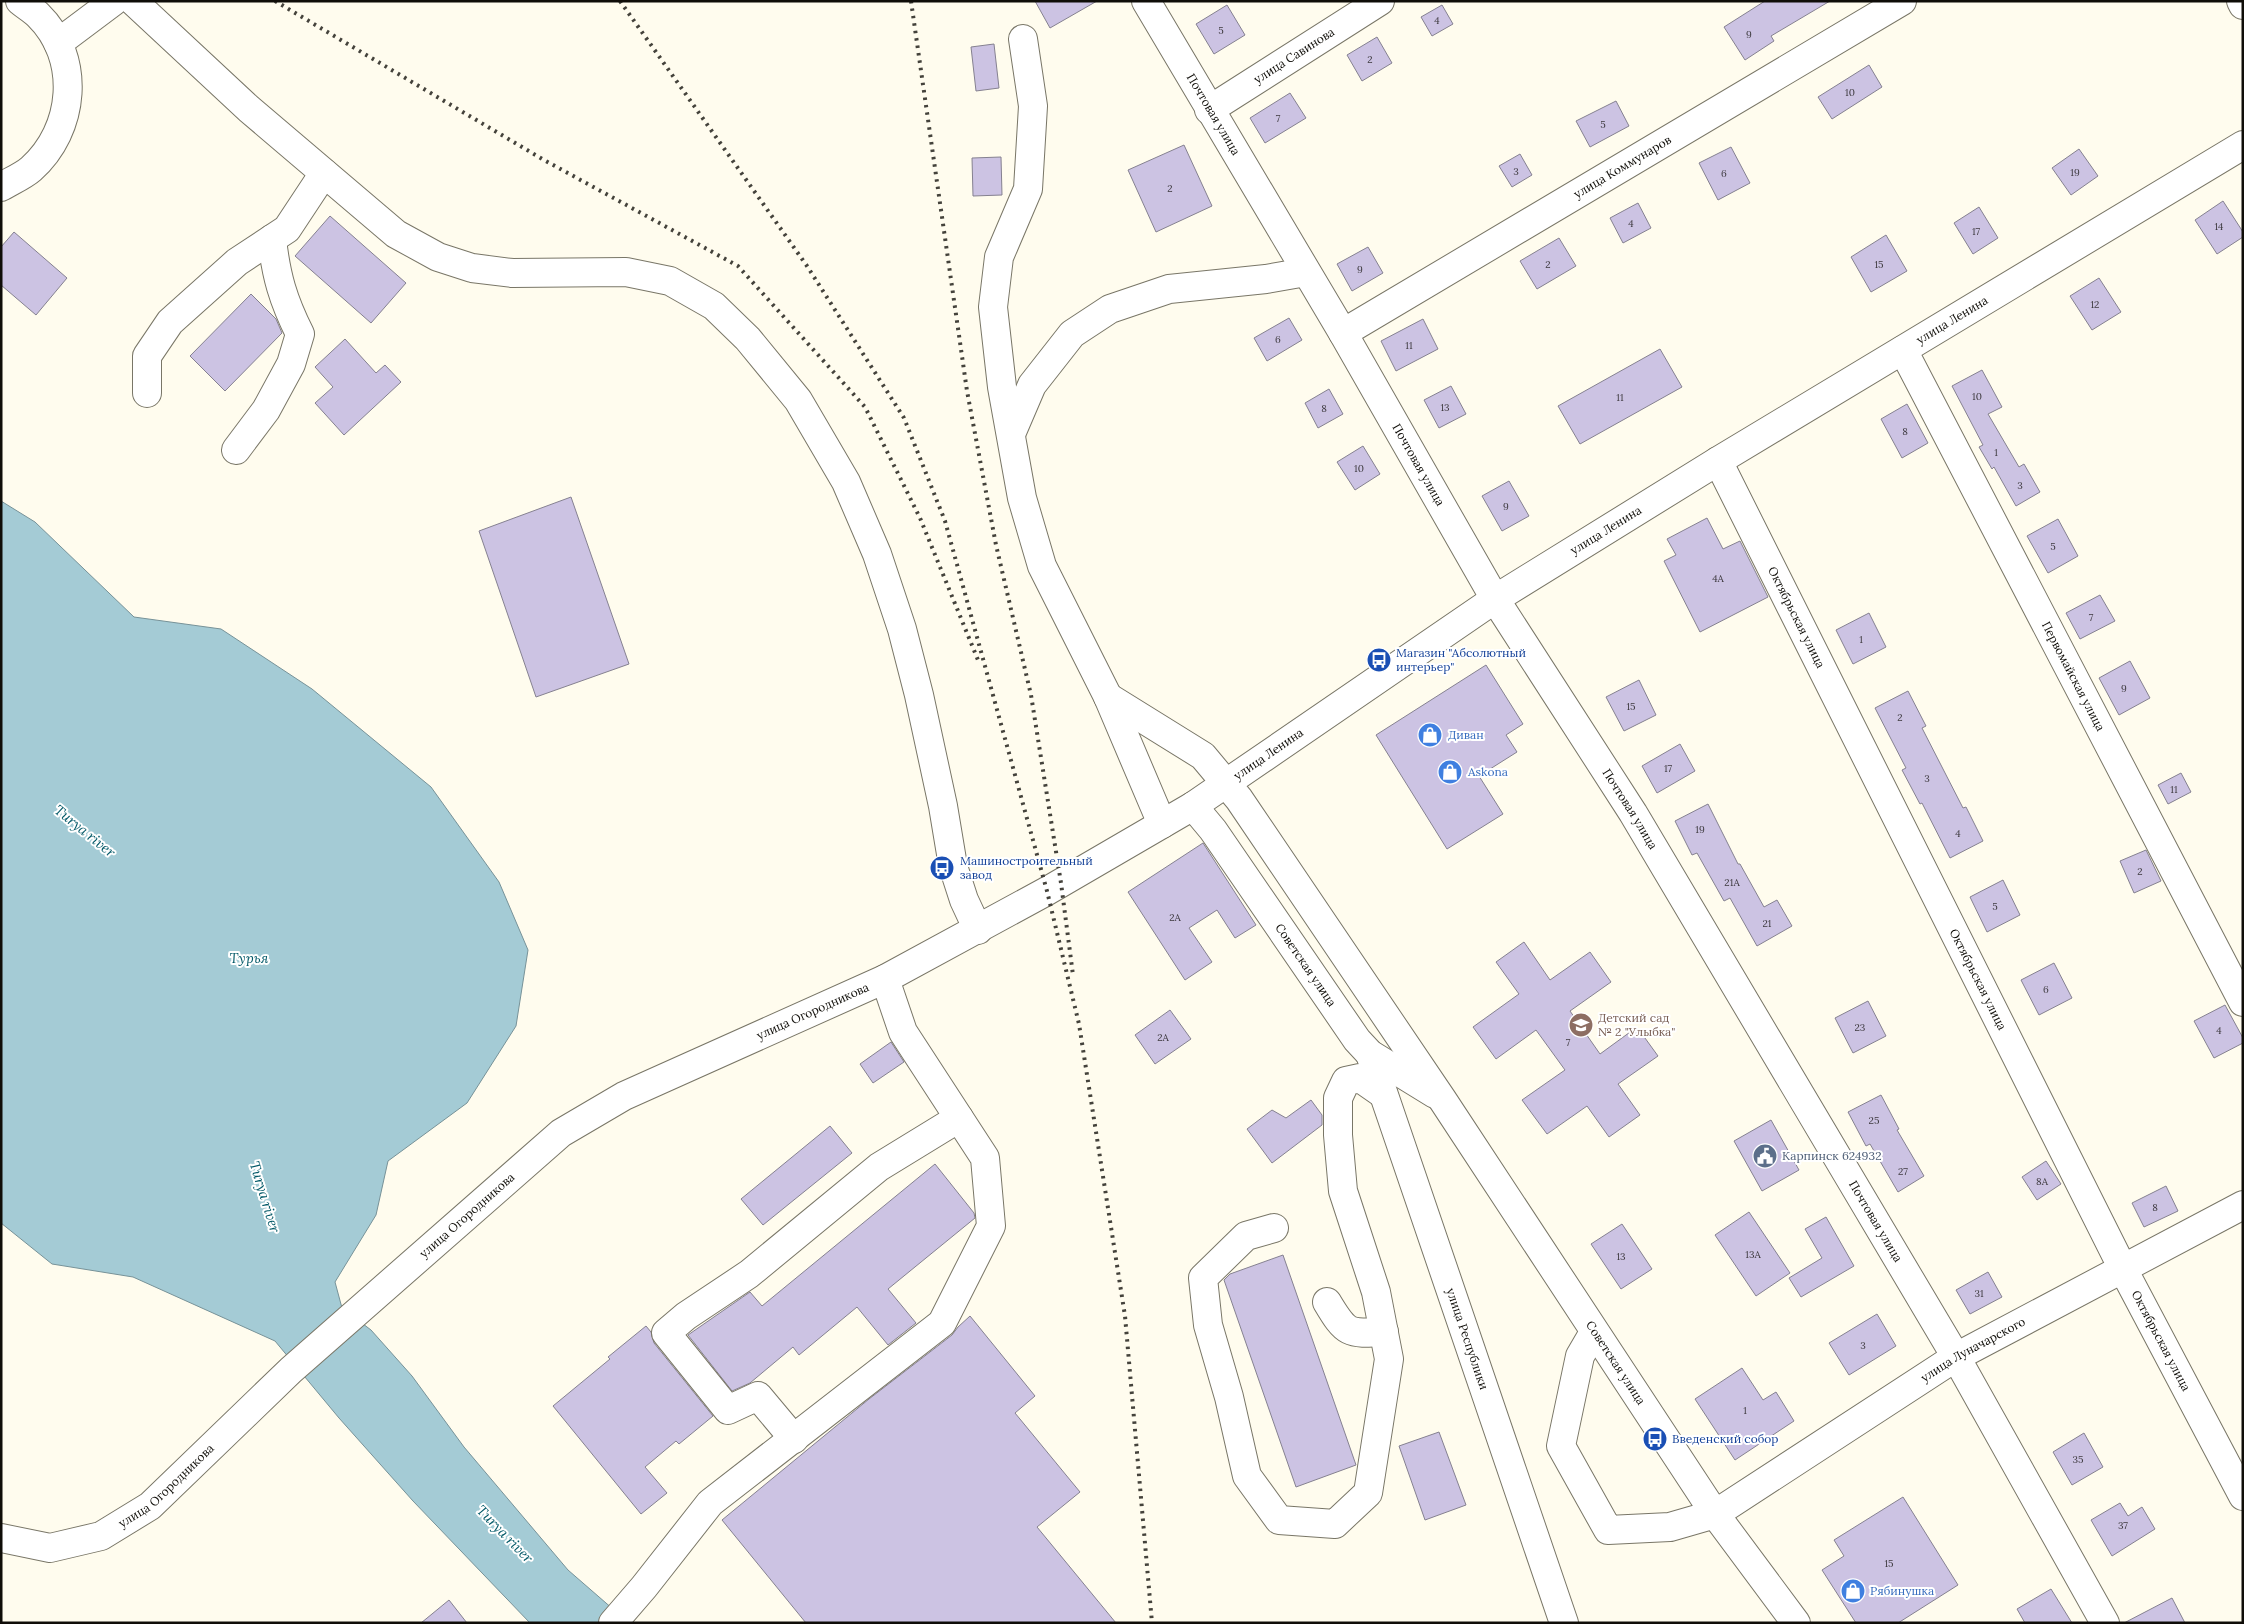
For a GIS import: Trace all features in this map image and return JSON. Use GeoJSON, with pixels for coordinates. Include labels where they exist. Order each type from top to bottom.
{"type":"FeatureCollection","features":[{"type":"Feature","properties":{"kind":"street"},"geometry":{"type":"LineString","coordinates":[[1,187],[30,170],[53,144],[66,112],[68,77],[58,43],[39,15],[20,1]]}},
{"type":"Feature","properties":{"kind":"street"},"geometry":{"type":"LineString","coordinates":[[58,43],[114,1]]}},
{"type":"Feature","properties":{"kind":"street"},"geometry":{"type":"LineString","coordinates":[[133,1],[249,109],[396,234],[438,257],[472,268],[512,273],[626,272],[670,281],[714,306],[748,339],[798,400],[846,482],[877,554],[902,629],[919,694],[943,806],[953,866],[964,900],[978,930]]}},
{"type":"Feature","properties":{"kind":"street","name":"Почтовая улица"},"geometry":{"type":"LineString","coordinates":[[1146,1],[1343,333],[1496,599],[1633,813],[1956,1357],[2105,1623]]}},
{"type":"Feature","properties":{"kind":"street","name":"улица Савинова"},"geometry":{"type":"LineString","coordinates":[[1209,110],[1380,1]]}},
{"type":"Feature","properties":{"kind":"street","name":"улица Коммунаров"},"geometry":{"type":"LineString","coordinates":[[1343,333],[1902,1]]}},
{"type":"Feature","properties":{"kind":"street"},"geometry":{"type":"LineString","coordinates":[[2241,1],[2243,5]]}},
{"type":"Feature","properties":{"kind":"street"},"geometry":{"type":"LineString","coordinates":[[1023,39],[1033,106],[1028,189],[999,257],[993,307],[1002,387],[1022,498],[1042,566],[1108,697],[1162,824]]}},
{"type":"Feature","properties":{"kind":"street","name":"улица Ленина"},"geometry":{"type":"LineString","coordinates":[[978,930],[1228,784],[1384,673],[1496,599],[1718,461],[2243,145]]}},
{"type":"Feature","properties":{"kind":"street"},"geometry":{"type":"LineString","coordinates":[[147,393],[147,356],[170,322],[237,262],[286,229],[324,172]]}},
{"type":"Feature","properties":{"kind":"street"},"geometry":{"type":"LineString","coordinates":[[236,450],[266,410],[291,364],[300,334],[287,309],[276,274],[272,239]]}},
{"type":"Feature","properties":{"kind":"street"},"geometry":{"type":"LineString","coordinates":[[1011,434],[1032,385],[1072,334],[1110,309],[1169,289],[1266,279],[1306,272]]}},
{"type":"Feature","properties":{"kind":"street","name":"Первомайская улица"},"geometry":{"type":"LineString","coordinates":[[1903,350],[2243,1002]]}},
{"type":"Feature","properties":{"kind":"street","name":"Октябрьская улица"},"geometry":{"type":"LineString","coordinates":[[1718,461],[2123,1269],[2243,1496]]}},
{"type":"Feature","properties":{"kind":"street","name":"Советская улица"},"geometry":{"type":"LineString","coordinates":[[1108,697],[1203,756],[1228,784],[1442,1099],[1594,1332],[1716,1514],[1796,1623]]}},
{"type":"Feature","properties":{"kind":"street","name":"Советская улица"},"geometry":{"type":"LineString","coordinates":[[1193,806],[1213,830],[1357,1040],[1370,1054],[1442,1099]]}},
{"type":"Feature","properties":{"kind":"street","name":"улица Огородникова"},"geometry":{"type":"LineString","coordinates":[[1,1538],[50,1548],[101,1536],[150,1506],[291,1370],[561,1133],[624,1096],[885,979],[978,930]]}},
{"type":"Feature","properties":{"kind":"street"},"geometry":{"type":"LineString","coordinates":[[613,1623],[710,1503],[942,1323],[992,1226],[985,1158],[904,1032],[885,979]]}},
{"type":"Feature","properties":{"kind":"street","name":"улица Республики"},"geometry":{"type":"LineString","coordinates":[[1370,1054],[1564,1623]]}},
{"type":"Feature","properties":{"kind":"street"},"geometry":{"type":"LineString","coordinates":[[1274,1228],[1246,1236],[1203,1278],[1208,1325],[1247,1476],[1279,1520],[1334,1524],[1368,1493],[1389,1359],[1376,1292],[1343,1192],[1338,1135],[1338,1098],[1346,1081],[1360,1078],[1383,1094]]}},
{"type":"Feature","properties":{"kind":"street"},"geometry":{"type":"LineString","coordinates":[[794,1438],[758,1396],[728,1410],[666,1333],[686,1316],[749,1274],[879,1167],[959,1118]]}},
{"type":"Feature","properties":{"kind":"street","name":"улица Луначарского"},"geometry":{"type":"LineString","coordinates":[[1594,1332],[1580,1356],[1561,1446],[1608,1530],[1670,1528],[1716,1514],[1956,1357],[2243,1205]]}},
{"type":"Feature","properties":{"kind":"street"},"geometry":{"type":"LineString","coordinates":[[1327,1302],[1338,1322],[1354,1334],[1384,1332]]}},
{"type":"Feature","properties":{"kind":"water","name":"Турья"},"geometry":{"type":"Polygon","coordinates":[[[1,501],[35,522],[134,617],[221,629],[312,689],[431,787],[499,882],[528,950],[516,1026],[467,1103],[388,1161],[376,1215],[335,1282],[342,1308],[371,1330],[412,1376],[464,1447],[568,1570],[629,1623],[530,1623],[413,1501],[339,1418],[275,1341],[133,1277],[52,1264],[1,1223],[1,501]]]}},
{"type":"Feature","properties":{"kind":"building"},"geometry":{"type":"Polygon","coordinates":[[[1035,1],[1097,1],[1050,28],[1035,1]]]}},
{"type":"Feature","properties":{"kind":"building"},"geometry":{"type":"Polygon","coordinates":[[[1765,1],[1830,1],[1771,36],[1774,41],[1745,60],[1724,27],[1765,1]]]}},
{"type":"Feature","properties":{"kind":"building"},"geometry":{"type":"Polygon","coordinates":[[[1227,5],[1245,35],[1214,54],[1196,24],[1227,5]]]}},
{"type":"Feature","properties":{"kind":"building"},"geometry":{"type":"Polygon","coordinates":[[[1442,5],[1453,24],[1432,36],[1421,17],[1442,5]]]}},
{"type":"Feature","properties":{"kind":"building"},"geometry":{"type":"Polygon","coordinates":[[[1377,37],[1392,63],[1362,81],[1347,55],[1377,37]]]}},
{"type":"Feature","properties":{"kind":"building"},"geometry":{"type":"Polygon","coordinates":[[[994,44],[999,88],[976,91],[971,47],[994,44]]]}},
{"type":"Feature","properties":{"kind":"building"},"geometry":{"type":"Polygon","coordinates":[[[1869,65],[1882,87],[1832,119],[1818,97],[1869,65]]]}},
{"type":"Feature","properties":{"kind":"building"},"geometry":{"type":"Polygon","coordinates":[[[1290,93],[1306,118],[1265,143],[1250,118],[1290,93]]]}},
{"type":"Feature","properties":{"kind":"building"},"geometry":{"type":"Polygon","coordinates":[[[1616,101],[1629,126],[1590,147],[1576,121],[1616,101]]]}},
{"type":"Feature","properties":{"kind":"building"},"geometry":{"type":"Polygon","coordinates":[[[1184,145],[1212,206],[1156,232],[1128,170],[1184,145]]]}},
{"type":"Feature","properties":{"kind":"building"},"geometry":{"type":"Polygon","coordinates":[[[1731,147],[1750,183],[1718,200],[1699,163],[1731,147]]]}},
{"type":"Feature","properties":{"kind":"building"},"geometry":{"type":"Polygon","coordinates":[[[2079,149],[2098,176],[2071,195],[2052,168],[2079,149]]]}},
{"type":"Feature","properties":{"kind":"building"},"geometry":{"type":"Polygon","coordinates":[[[1520,154],[1532,175],[1512,187],[1499,166],[1520,154]]]}},
{"type":"Feature","properties":{"kind":"building"},"geometry":{"type":"Polygon","coordinates":[[[1001,157],[1002,195],[973,196],[972,158],[1001,157]]]}},
{"type":"Feature","properties":{"kind":"building"},"geometry":{"type":"Polygon","coordinates":[[[2223,201],[2243,232],[2243,237],[2217,254],[2195,220],[2223,201]]]}},
{"type":"Feature","properties":{"kind":"building"},"geometry":{"type":"Polygon","coordinates":[[[1638,203],[1651,228],[1623,243],[1610,218],[1638,203]]]}},
{"type":"Feature","properties":{"kind":"building"},"geometry":{"type":"Polygon","coordinates":[[[1979,207],[1998,238],[1973,254],[1954,223],[1979,207]]]}},
{"type":"Feature","properties":{"kind":"building"},"geometry":{"type":"Polygon","coordinates":[[[330,216],[406,283],[371,323],[295,256],[330,216]]]}},
{"type":"Feature","properties":{"kind":"building"},"geometry":{"type":"Polygon","coordinates":[[[14,232],[67,278],[36,315],[1,285],[1,247],[14,232]]]}},
{"type":"Feature","properties":{"kind":"building"},"geometry":{"type":"Polygon","coordinates":[[[1886,235],[1907,271],[1871,292],[1851,257],[1886,235]]]}},
{"type":"Feature","properties":{"kind":"building"},"geometry":{"type":"Polygon","coordinates":[[[1559,238],[1576,266],[1537,289],[1520,261],[1559,238]]]}},
{"type":"Feature","properties":{"kind":"building"},"geometry":{"type":"Polygon","coordinates":[[[1368,247],[1383,273],[1352,291],[1337,264],[1368,247]]]}},
{"type":"Feature","properties":{"kind":"building"},"geometry":{"type":"Polygon","coordinates":[[[2099,278],[2121,312],[2092,330],[2070,296],[2099,278]]]}},
{"type":"Feature","properties":{"kind":"building"},"geometry":{"type":"Polygon","coordinates":[[[251,294],[276,319],[282,333],[225,391],[190,356],[251,294]]]}},
{"type":"Feature","properties":{"kind":"building"},"geometry":{"type":"Polygon","coordinates":[[[1289,318],[1302,340],[1267,361],[1254,338],[1289,318]]]}},
{"type":"Feature","properties":{"kind":"building"},"geometry":{"type":"Polygon","coordinates":[[[1423,319],[1438,349],[1396,371],[1381,341],[1423,319]]]}},
{"type":"Feature","properties":{"kind":"building"},"geometry":{"type":"Polygon","coordinates":[[[345,339],[376,373],[385,365],[401,382],[344,435],[315,403],[333,387],[315,367],[345,339]]]}},
{"type":"Feature","properties":{"kind":"building"},"geometry":{"type":"Polygon","coordinates":[[[1660,349],[1682,387],[1580,444],[1558,406],[1660,349]]]}},
{"type":"Feature","properties":{"kind":"building"},"geometry":{"type":"Polygon","coordinates":[[[1982,370],[2002,407],[1988,414],[2019,467],[2024,464],[2040,492],[2016,506],[1994,467],[1992,469],[1979,447],[1983,445],[1952,386],[1982,370]]]}},
{"type":"Feature","properties":{"kind":"building"},"geometry":{"type":"Polygon","coordinates":[[[1451,386],[1466,414],[1439,428],[1424,400],[1451,386]]]}},
{"type":"Feature","properties":{"kind":"building"},"geometry":{"type":"Polygon","coordinates":[[[1329,389],[1343,414],[1318,428],[1305,403],[1329,389]]]}},
{"type":"Feature","properties":{"kind":"building"},"geometry":{"type":"Polygon","coordinates":[[[1907,404],[1928,443],[1902,458],[1881,419],[1907,404]]]}},
{"type":"Feature","properties":{"kind":"building"},"geometry":{"type":"Polygon","coordinates":[[[1363,446],[1380,474],[1355,490],[1337,462],[1363,446]]]}},
{"type":"Feature","properties":{"kind":"building"},"geometry":{"type":"Polygon","coordinates":[[[1509,481],[1529,516],[1502,531],[1482,496],[1509,481]]]}},
{"type":"Feature","properties":{"kind":"building"},"geometry":{"type":"Polygon","coordinates":[[[571,497],[629,664],[536,697],[479,531],[571,497]]]}},
{"type":"Feature","properties":{"kind":"building"},"geometry":{"type":"Polygon","coordinates":[[[1707,518],[1723,549],[1740,541],[1768,597],[1700,632],[1664,561],[1676,555],[1667,539],[1707,518]]]}},
{"type":"Feature","properties":{"kind":"building"},"geometry":{"type":"Polygon","coordinates":[[[2058,519],[2078,556],[2048,573],[2027,536],[2058,519]]]}},
{"type":"Feature","properties":{"kind":"building"},"geometry":{"type":"Polygon","coordinates":[[[2100,595],[2115,621],[2080,639],[2066,613],[2100,595]]]}},
{"type":"Feature","properties":{"kind":"building"},"geometry":{"type":"Polygon","coordinates":[[[1869,613],[1886,647],[1853,664],[1836,630],[1869,613]]]}},
{"type":"Feature","properties":{"kind":"building"},"geometry":{"type":"Polygon","coordinates":[[[2130,661],[2150,698],[2119,715],[2099,678],[2130,661]]]}},
{"type":"Feature","properties":{"kind":"building"},"geometry":{"type":"Polygon","coordinates":[[[1486,665],[1523,724],[1506,735],[1517,752],[1479,776],[1503,814],[1447,849],[1376,735],[1486,665]]]}},
{"type":"Feature","properties":{"kind":"building"},"geometry":{"type":"Polygon","coordinates":[[[1639,680],[1656,715],[1624,731],[1606,697],[1639,680]]]}},
{"type":"Feature","properties":{"kind":"building"},"geometry":{"type":"Polygon","coordinates":[[[1908,691],[1926,726],[1922,728],[1963,808],[1966,807],[1983,841],[1950,858],[1922,803],[1920,804],[1902,770],[1906,768],[1875,708],[1908,691]]]}},
{"type":"Feature","properties":{"kind":"building"},"geometry":{"type":"Polygon","coordinates":[[[1680,744],[1695,771],[1657,793],[1642,766],[1680,744]]]}},
{"type":"Feature","properties":{"kind":"building"},"geometry":{"type":"Polygon","coordinates":[[[2181,773],[2191,792],[2168,804],[2158,785],[2181,773]]]}},
{"type":"Feature","properties":{"kind":"building"},"geometry":{"type":"Polygon","coordinates":[[[1708,804],[1738,864],[1740,864],[1764,907],[1777,900],[1792,926],[1757,946],[1730,898],[1724,901],[1697,853],[1692,855],[1675,821],[1708,804]]]}},
{"type":"Feature","properties":{"kind":"building"},"geometry":{"type":"Polygon","coordinates":[[[1203,843],[1256,925],[1235,938],[1217,910],[1189,928],[1212,962],[1185,980],[1128,892],[1203,843]]]}},
{"type":"Feature","properties":{"kind":"building"},"geometry":{"type":"Polygon","coordinates":[[[2146,850],[2161,881],[2134,893],[2120,861],[2146,850]]]}},
{"type":"Feature","properties":{"kind":"building"},"geometry":{"type":"Polygon","coordinates":[[[2003,880],[2020,915],[1987,932],[1970,897],[2003,880]]]}},
{"type":"Feature","properties":{"kind":"building"},"geometry":{"type":"Polygon","coordinates":[[[1524,942],[1550,980],[1590,952],[1611,982],[1570,1011],[1600,1054],[1637,1027],[1658,1056],[1618,1084],[1640,1115],[1609,1137],[1587,1106],[1547,1134],[1522,1100],[1565,1070],[1536,1030],[1496,1059],[1473,1027],[1519,994],[1496,962],[1524,942]]]}},
{"type":"Feature","properties":{"kind":"building"},"geometry":{"type":"Polygon","coordinates":[[[2054,963],[2072,998],[2039,1015],[2021,980],[2054,963]]]}},
{"type":"Feature","properties":{"kind":"building"},"geometry":{"type":"Polygon","coordinates":[[[1868,1001],[1886,1036],[1853,1053],[1835,1018],[1868,1001]]]}},
{"type":"Feature","properties":{"kind":"building"},"geometry":{"type":"Polygon","coordinates":[[[2225,1005],[2243,1038],[2243,1043],[2214,1058],[2194,1021],[2225,1005]]]}},
{"type":"Feature","properties":{"kind":"building"},"geometry":{"type":"Polygon","coordinates":[[[1170,1010],[1191,1039],[1155,1064],[1135,1035],[1170,1010]]]}},
{"type":"Feature","properties":{"kind":"building"},"geometry":{"type":"Polygon","coordinates":[[[891,1042],[904,1062],[873,1083],[860,1064],[891,1042]]]}},
{"type":"Feature","properties":{"kind":"building"},"geometry":{"type":"Polygon","coordinates":[[[1881,1095],[1899,1129],[1897,1130],[1924,1176],[1898,1192],[1870,1144],[1866,1146],[1848,1112],[1881,1095]]]}},
{"type":"Feature","properties":{"kind":"building"},"geometry":{"type":"Polygon","coordinates":[[[1311,1100],[1322,1115],[1322,1125],[1272,1163],[1247,1129],[1272,1110],[1286,1118],[1311,1100]]]}},
{"type":"Feature","properties":{"kind":"building"},"geometry":{"type":"Polygon","coordinates":[[[1771,1120],[1799,1170],[1762,1191],[1734,1141],[1771,1120]]]}},
{"type":"Feature","properties":{"kind":"building"},"geometry":{"type":"Polygon","coordinates":[[[830,1126],[852,1153],[763,1225],[741,1199],[830,1126]]]}},
{"type":"Feature","properties":{"kind":"building"},"geometry":{"type":"Polygon","coordinates":[[[2046,1161],[2061,1184],[2037,1200],[2022,1177],[2046,1161]]]}},
{"type":"Feature","properties":{"kind":"building"},"geometry":{"type":"Polygon","coordinates":[[[935,1164],[974,1213],[975,1218],[888,1289],[916,1323],[888,1345],[857,1307],[799,1355],[793,1347],[750,1383],[732,1391],[688,1335],[750,1292],[762,1306],[935,1164]]]}},
{"type":"Feature","properties":{"kind":"building"},"geometry":{"type":"Polygon","coordinates":[[[2166,1186],[2178,1211],[2144,1227],[2132,1203],[2166,1186]]]}},
{"type":"Feature","properties":{"kind":"building"},"geometry":{"type":"Polygon","coordinates":[[[1749,1212],[1790,1273],[1756,1296],[1715,1235],[1749,1212]]]}},
{"type":"Feature","properties":{"kind":"building"},"geometry":{"type":"Polygon","coordinates":[[[1826,1217],[1854,1266],[1801,1297],[1789,1278],[1822,1258],[1805,1229],[1826,1217]]]}},
{"type":"Feature","properties":{"kind":"building"},"geometry":{"type":"Polygon","coordinates":[[[1622,1224],[1652,1269],[1621,1289],[1591,1244],[1622,1224]]]}},
{"type":"Feature","properties":{"kind":"building"},"geometry":{"type":"Polygon","coordinates":[[[1283,1255],[1356,1465],[1296,1487],[1224,1280],[1230,1274],[1283,1255]]]}},
{"type":"Feature","properties":{"kind":"building"},"geometry":{"type":"Polygon","coordinates":[[[1988,1272],[2002,1297],[1970,1314],[1956,1290],[1988,1272]]]}},
{"type":"Feature","properties":{"kind":"building"},"geometry":{"type":"Polygon","coordinates":[[[1877,1314],[1896,1346],[1849,1375],[1829,1343],[1877,1314]]]}},
{"type":"Feature","properties":{"kind":"building"},"geometry":{"type":"Polygon","coordinates":[[[970,1316],[1035,1396],[1015,1413],[1080,1492],[1037,1527],[1116,1623],[806,1623],[722,1520],[869,1399],[952,1335],[970,1316]]]}},
{"type":"Feature","properties":{"kind":"building"},"geometry":{"type":"Polygon","coordinates":[[[646,1326],[651,1332],[654,1343],[713,1416],[679,1444],[676,1441],[645,1467],[667,1493],[641,1514],[553,1406],[610,1359],[608,1357],[646,1326]]]}},
{"type":"Feature","properties":{"kind":"building"},"geometry":{"type":"Polygon","coordinates":[[[1742,1368],[1763,1400],[1776,1392],[1794,1421],[1735,1460],[1695,1399],[1742,1368]]]}},
{"type":"Feature","properties":{"kind":"building"},"geometry":{"type":"Polygon","coordinates":[[[1439,1432],[1466,1505],[1425,1520],[1399,1446],[1439,1432]]]}},
{"type":"Feature","properties":{"kind":"building"},"geometry":{"type":"Polygon","coordinates":[[[2084,1433],[2103,1467],[2072,1485],[2053,1452],[2084,1433]]]}},
{"type":"Feature","properties":{"kind":"building"},"geometry":{"type":"Polygon","coordinates":[[[1903,1497],[1958,1585],[1898,1623],[1856,1623],[1822,1570],[1844,1556],[1834,1540],[1903,1497]]]}},
{"type":"Feature","properties":{"kind":"building"},"geometry":{"type":"Polygon","coordinates":[[[2120,1503],[2128,1516],[2142,1507],[2155,1529],[2112,1556],[2091,1520],[2120,1503]]]}},
{"type":"Feature","properties":{"kind":"building"},"geometry":{"type":"Polygon","coordinates":[[[2051,1589],[2072,1623],[2025,1623],[2017,1609],[2051,1589]]]}},
{"type":"Feature","properties":{"kind":"building"},"geometry":{"type":"Polygon","coordinates":[[[2172,1598],[2185,1623],[2124,1623],[2172,1598]]]}},
{"type":"Feature","properties":{"kind":"building"},"geometry":{"type":"Polygon","coordinates":[[[449,1600],[467,1623],[421,1623],[449,1600]]]}},
{"type":"Feature","properties":{"kind":"railway"},"geometry":{"type":"LineString","coordinates":[[275,1],[544,160],[738,266],[865,407],[920,518],[978,660]]}},
{"type":"Feature","properties":{"kind":"railway"},"geometry":{"type":"LineString","coordinates":[[620,1],[807,266],[904,418],[945,521],[1047,891],[1079,1024],[1125,1316],[1152,1623]]}},
{"type":"Feature","properties":{"kind":"railway"},"geometry":{"type":"LineString","coordinates":[[911,1],[967,391],[996,545],[1031,695],[1061,883],[1073,975]]}},
{"type":"Feature","properties":{"kind":"place","name":"Магазин \"Абсолютный интерьер\""},"geometry":{"type":"Point","coordinates":[1379,660]}},
{"type":"Feature","properties":{"kind":"place","name":"Диван"},"geometry":{"type":"Point","coordinates":[1430,735]}},
{"type":"Feature","properties":{"kind":"place","name":"Askona"},"geometry":{"type":"Point","coordinates":[1450,772]}},
{"type":"Feature","properties":{"kind":"place","name":"Машиностроительный завод"},"geometry":{"type":"Point","coordinates":[942,868]}},
{"type":"Feature","properties":{"kind":"place","name":"Детский сад № 2 \"Улыбка\""},"geometry":{"type":"Point","coordinates":[1581,1025]}},
{"type":"Feature","properties":{"kind":"place","name":"Карпинск 624932"},"geometry":{"type":"Point","coordinates":[1765,1156]}},
{"type":"Feature","properties":{"kind":"place","name":"Введенский собор"},"geometry":{"type":"Point","coordinates":[1655,1439]}},
{"type":"Feature","properties":{"kind":"place","name":"Рябинушка"},"geometry":{"type":"Point","coordinates":[1853,1591]}},
{"type":"Feature","properties":{"kind":"water label","name":"Turya river"},"geometry":{"type":"Point","coordinates":[85,831]}},
{"type":"Feature","properties":{"kind":"water label","name":"Turya river"},"geometry":{"type":"Point","coordinates":[265,1197]}},
{"type":"Feature","properties":{"kind":"water label","name":"Turya river"},"geometry":{"type":"Point","coordinates":[505,1534]}}]}
